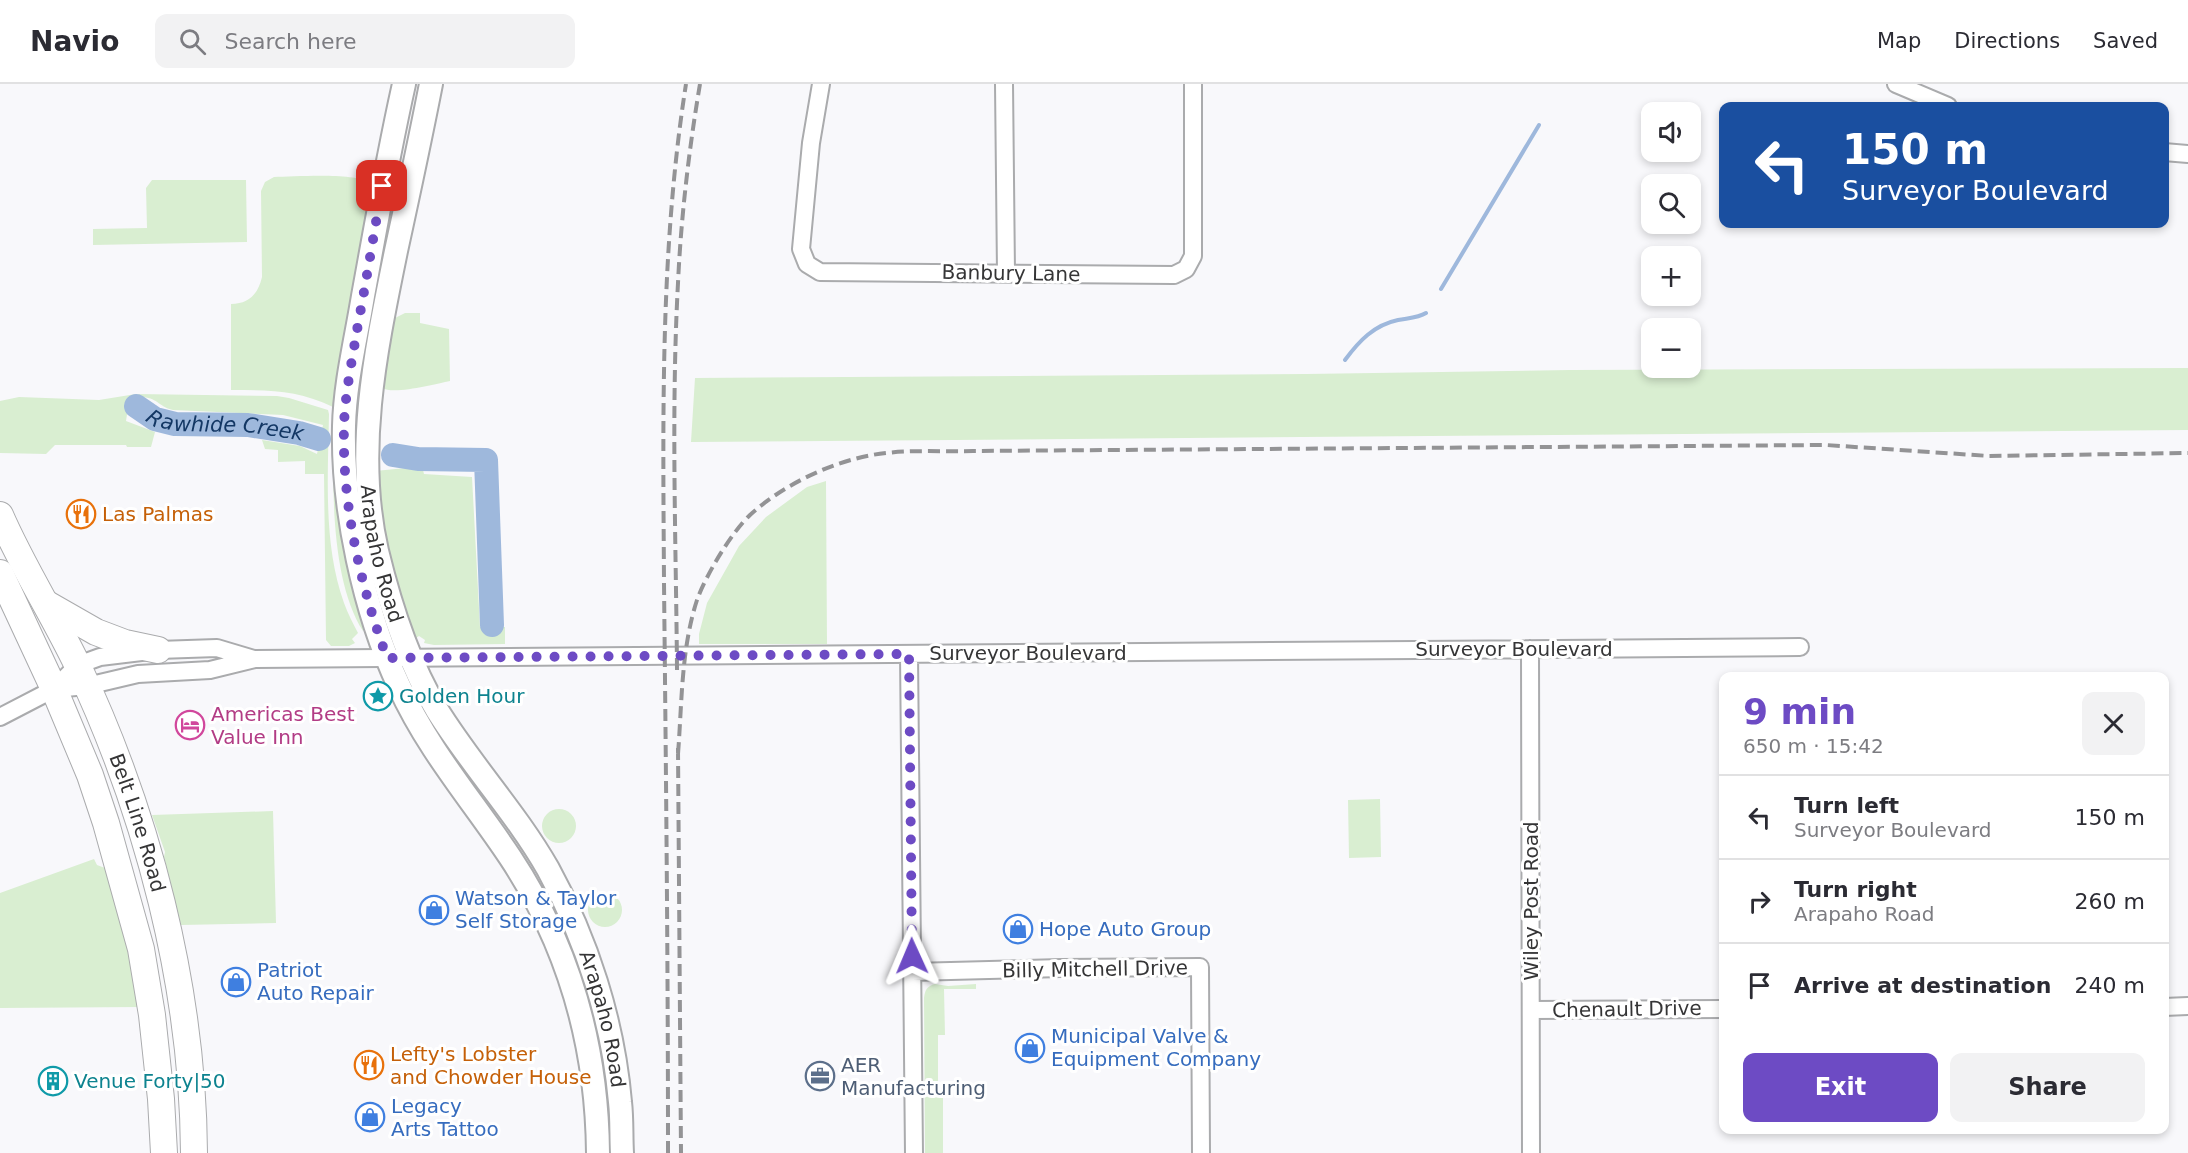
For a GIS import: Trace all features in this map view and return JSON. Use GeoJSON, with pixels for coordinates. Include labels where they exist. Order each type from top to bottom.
{"type":"FeatureCollection","features":[{"type":"Feature","properties":{"kind":"main road","name":"Arapaho Road"},"geometry":{"type":"LineString","coordinates":[[404,84],[386,163],[351,366],[344,424],[345,482],[354,543],[387,658],[401,691],[441,762],[511,857],[545,914],[562,952],[581,1010],[591,1064],[596,1103],[598,1153]]}},
{"type":"Feature","properties":{"kind":"main road","name":"Arapaho Road"},"geometry":{"type":"LineString","coordinates":[[431,84],[384,308],[369,396],[368,467],[370,506],[376,548],[411,659],[436,708],[546,867],[566,903],[588,957],[601,998],[614,1053],[621,1103],[622,1153]]}},
{"type":"Feature","properties":{"kind":"main road","name":"Belt Line Road"},"geometry":{"type":"LineString","coordinates":[[0,515],[82,675],[137,816],[162,903],[170,943],[188,1055],[193,1105],[194,1153]]}},
{"type":"Feature","properties":{"kind":"main road","name":"Belt Line Road"},"geometry":{"type":"LineString","coordinates":[[0,573],[54,689],[90,776],[106,823],[141,949],[152,1015],[164,1153]]}},
{"type":"Feature","properties":{"kind":"main road"},"geometry":{"type":"LineString","coordinates":[[47,604],[96,632],[125,643],[158,650]]}},
{"type":"Feature","properties":{"kind":"main road"},"geometry":{"type":"LineString","coordinates":[[545,914],[566,903]]}},
{"type":"Feature","properties":{"kind":"main road"},"geometry":{"type":"LineString","coordinates":[[141,949],[170,943]]}},
{"type":"Feature","properties":{"kind":"street","name":"Banbury Lane"},"geometry":{"type":"LineString","coordinates":[[821,84],[811,143],[801,249],[807,264],[820,272],[1174,275],[1186,269],[1193,256],[1193,84]]}},
{"type":"Feature","properties":{"kind":"street"},"geometry":{"type":"LineString","coordinates":[[1004,84],[1006,273]]}},
{"type":"Feature","properties":{"kind":"street"},"geometry":{"type":"LineString","coordinates":[[1896,84],[1939,102]]}},
{"type":"Feature","properties":{"kind":"street"},"geometry":{"type":"LineString","coordinates":[[2169,152],[2188,154]]}},
{"type":"Feature","properties":{"kind":"street","name":"Surveyor Boulevard"},"geometry":{"type":"LineString","coordinates":[[82,675],[210,670],[255,659],[1800,647]]}},
{"type":"Feature","properties":{"kind":"street","name":"Surveyor Boulevard"},"geometry":{"type":"LineString","coordinates":[[0,717],[82,675],[100,657],[158,650],[216,648],[255,659]]}},
{"type":"Feature","properties":{"kind":"street","name":"Wiley Post Road"},"geometry":{"type":"LineString","coordinates":[[1530,649],[1531,1153]]}},
{"type":"Feature","properties":{"kind":"street"},"geometry":{"type":"LineString","coordinates":[[909,654],[914,1153]]}},
{"type":"Feature","properties":{"kind":"street","name":"Billy Mitchell Drive"},"geometry":{"type":"LineString","coordinates":[[912,972],[1200,967],[1201,1153]]}},
{"type":"Feature","properties":{"kind":"street"},"geometry":{"type":"LineString","coordinates":[[2169,1007],[2188,1006]]}},
{"type":"Feature","properties":{"kind":"street","name":"Chenault Drive"},"geometry":{"type":"LineString","coordinates":[[1531,1010],[1719,1009]]}},
{"type":"Feature","properties":{"kind":"green space"},"geometry":{"type":"Polygon","coordinates":[[[274,177],[351,177],[369,183],[367,186],[370,191],[373,190],[339,386],[335,386],[333,403],[339,410],[364,622],[363,631],[352,609],[338,555],[333,466],[335,413],[333,407],[296,394],[231,390],[231,304],[248,300],[260,283],[262,277],[261,191],[265,182],[274,177]]]}},
{"type":"Feature","properties":{"kind":"green space"},"geometry":{"type":"Polygon","coordinates":[[[152,180],[246,180],[247,242],[93,245],[93,229],[147,228],[146,188],[152,180]]]}},
{"type":"Feature","properties":{"kind":"green space"},"geometry":{"type":"Polygon","coordinates":[[[405,313],[420,313],[420,323],[449,329],[450,381],[405,390],[382,388],[391,326],[395,318],[405,313]]]}},
{"type":"Feature","properties":{"kind":"green space"},"geometry":{"type":"Polygon","coordinates":[[[2188,368],[2188,430],[691,442],[695,378],[1641,370],[1641,378],[1701,378],[1701,370],[2188,368]]]}},
{"type":"Feature","properties":{"kind":"green space"},"geometry":{"type":"Polygon","coordinates":[[[136,394],[277,396],[328,410],[330,534],[337,581],[358,633],[352,639],[355,643],[349,646],[331,646],[326,640],[324,474],[305,474],[305,461],[278,462],[278,450],[265,449],[262,440],[300,446],[317,454],[323,425],[283,415],[173,410],[149,398],[138,397],[128,408],[126,421],[155,432],[151,447],[55,445],[46,454],[0,453],[0,401],[19,397],[99,400],[136,394]]]}},
{"type":"Feature","properties":{"kind":"green space"},"geometry":{"type":"Polygon","coordinates":[[[406,468],[423,470],[424,474],[472,477],[480,627],[505,627],[505,644],[434,645],[424,643],[425,640],[419,636],[416,638],[412,636],[381,535],[375,471],[406,468]]]}},
{"type":"Feature","properties":{"kind":"green space"},"geometry":{"type":"Polygon","coordinates":[[[826,481],[827,644],[699,644],[699,634],[707,603],[739,546],[766,517],[807,487],[826,481]]]}},
{"type":"Feature","properties":{"kind":"green space"},"geometry":{"type":"Polygon","coordinates":[[[1380,799],[1381,857],[1349,858],[1348,800],[1380,799]]]}},
{"type":"Feature","properties":{"kind":"green space"},"geometry":{"type":"Polygon","coordinates":[[[559,809],[571,814],[576,826],[571,838],[559,843],[547,838],[542,826],[547,814],[559,809]]]}},
{"type":"Feature","properties":{"kind":"green space"},"geometry":{"type":"Polygon","coordinates":[[[273,811],[276,923],[181,925],[164,857],[165,852],[152,815],[273,811]]]}},
{"type":"Feature","properties":{"kind":"green space"},"geometry":{"type":"Polygon","coordinates":[[[94,859],[97,865],[105,868],[111,866],[141,1007],[0,1008],[0,893],[94,859]]]}},
{"type":"Feature","properties":{"kind":"green space"},"geometry":{"type":"Polygon","coordinates":[[[605,893],[617,898],[622,910],[617,922],[605,927],[593,922],[588,910],[593,898],[605,893]]]}},
{"type":"Feature","properties":{"kind":"green space"},"geometry":{"type":"Polygon","coordinates":[[[935,984],[948,986],[976,984],[976,989],[944,989],[945,1035],[938,1035],[938,1096],[943,1097],[943,1153],[925,1153],[924,998],[927,989],[935,984]]]}},
{"type":"Feature","properties":{"kind":"waterway"},"geometry":{"type":"LineString","coordinates":[[1441,289],[1539,125]]}},
{"type":"Feature","properties":{"kind":"waterway"},"geometry":{"type":"LineString","coordinates":[[1345,360],[1356,346],[1374,330],[1389,322],[1426,313]]}},
{"type":"Feature","properties":{"kind":"waterway","name":"Rawhide Creek"},"geometry":{"type":"LineString","coordinates":[[136,406],[155,419],[175,424],[248,425],[299,433],[319,439]]}},
{"type":"Feature","properties":{"kind":"waterway","name":"Rawhide Creek"},"geometry":{"type":"LineString","coordinates":[[393,455],[418,459],[486,460],[492,625]]}},
{"type":"Feature","properties":{"kind":"railway"},"geometry":{"type":"LineString","coordinates":[[668,1153],[665,333],[671,208],[686,84]]}},
{"type":"Feature","properties":{"kind":"railway"},"geometry":{"type":"LineString","coordinates":[[677,670],[674,476],[676,331],[683,208],[700,84]]}},
{"type":"Feature","properties":{"kind":"railway"},"geometry":{"type":"LineString","coordinates":[[678,754],[683,676],[692,619],[701,590],[727,543],[750,515],[777,494],[823,470],[872,455],[923,451],[1826,445],[1989,456],[2188,453]]}},
{"type":"Feature","properties":{"kind":"railway"},"geometry":{"type":"LineString","coordinates":[[678,748],[681,1153]]}},
{"type":"Feature","properties":{"kind":"place","name":"Las Palmas"},"geometry":{"type":"Point","coordinates":[81,514]}},
{"type":"Feature","properties":{"kind":"place","name":"Golden Hour"},"geometry":{"type":"Point","coordinates":[378,696]}},
{"type":"Feature","properties":{"kind":"place","name":"Americas Best Value Inn"},"geometry":{"type":"Point","coordinates":[190,725]}},
{"type":"Feature","properties":{"kind":"place","name":"Watson & Taylor Self Storage"},"geometry":{"type":"Point","coordinates":[434,910]}},
{"type":"Feature","properties":{"kind":"place","name":"Hope Auto Group"},"geometry":{"type":"Point","coordinates":[1018,929]}},
{"type":"Feature","properties":{"kind":"place","name":"Patriot Auto Repair"},"geometry":{"type":"Point","coordinates":[236,982]}},
{"type":"Feature","properties":{"kind":"place","name":"Municipal Valve & Equipment Company"},"geometry":{"type":"Point","coordinates":[1030,1048]}},
{"type":"Feature","properties":{"kind":"place","name":"Lefty's Lobster and Chowder House"},"geometry":{"type":"Point","coordinates":[369,1065]}},
{"type":"Feature","properties":{"kind":"place","name":"AER Manufacturing"},"geometry":{"type":"Point","coordinates":[820,1076]}},
{"type":"Feature","properties":{"kind":"place","name":"Venue Forty|50"},"geometry":{"type":"Point","coordinates":[53,1081]}},
{"type":"Feature","properties":{"kind":"place","name":"Legacy Arts Tattoo"},"geometry":{"type":"Point","coordinates":[370,1117]}},
{"type":"Feature","properties":{"kind":"route"},"geometry":{"type":"LineString","coordinates":[[382,186],[351,366],[344,424],[345,482],[354,543],[387,658],[909,654],[912,956]]}}]}
